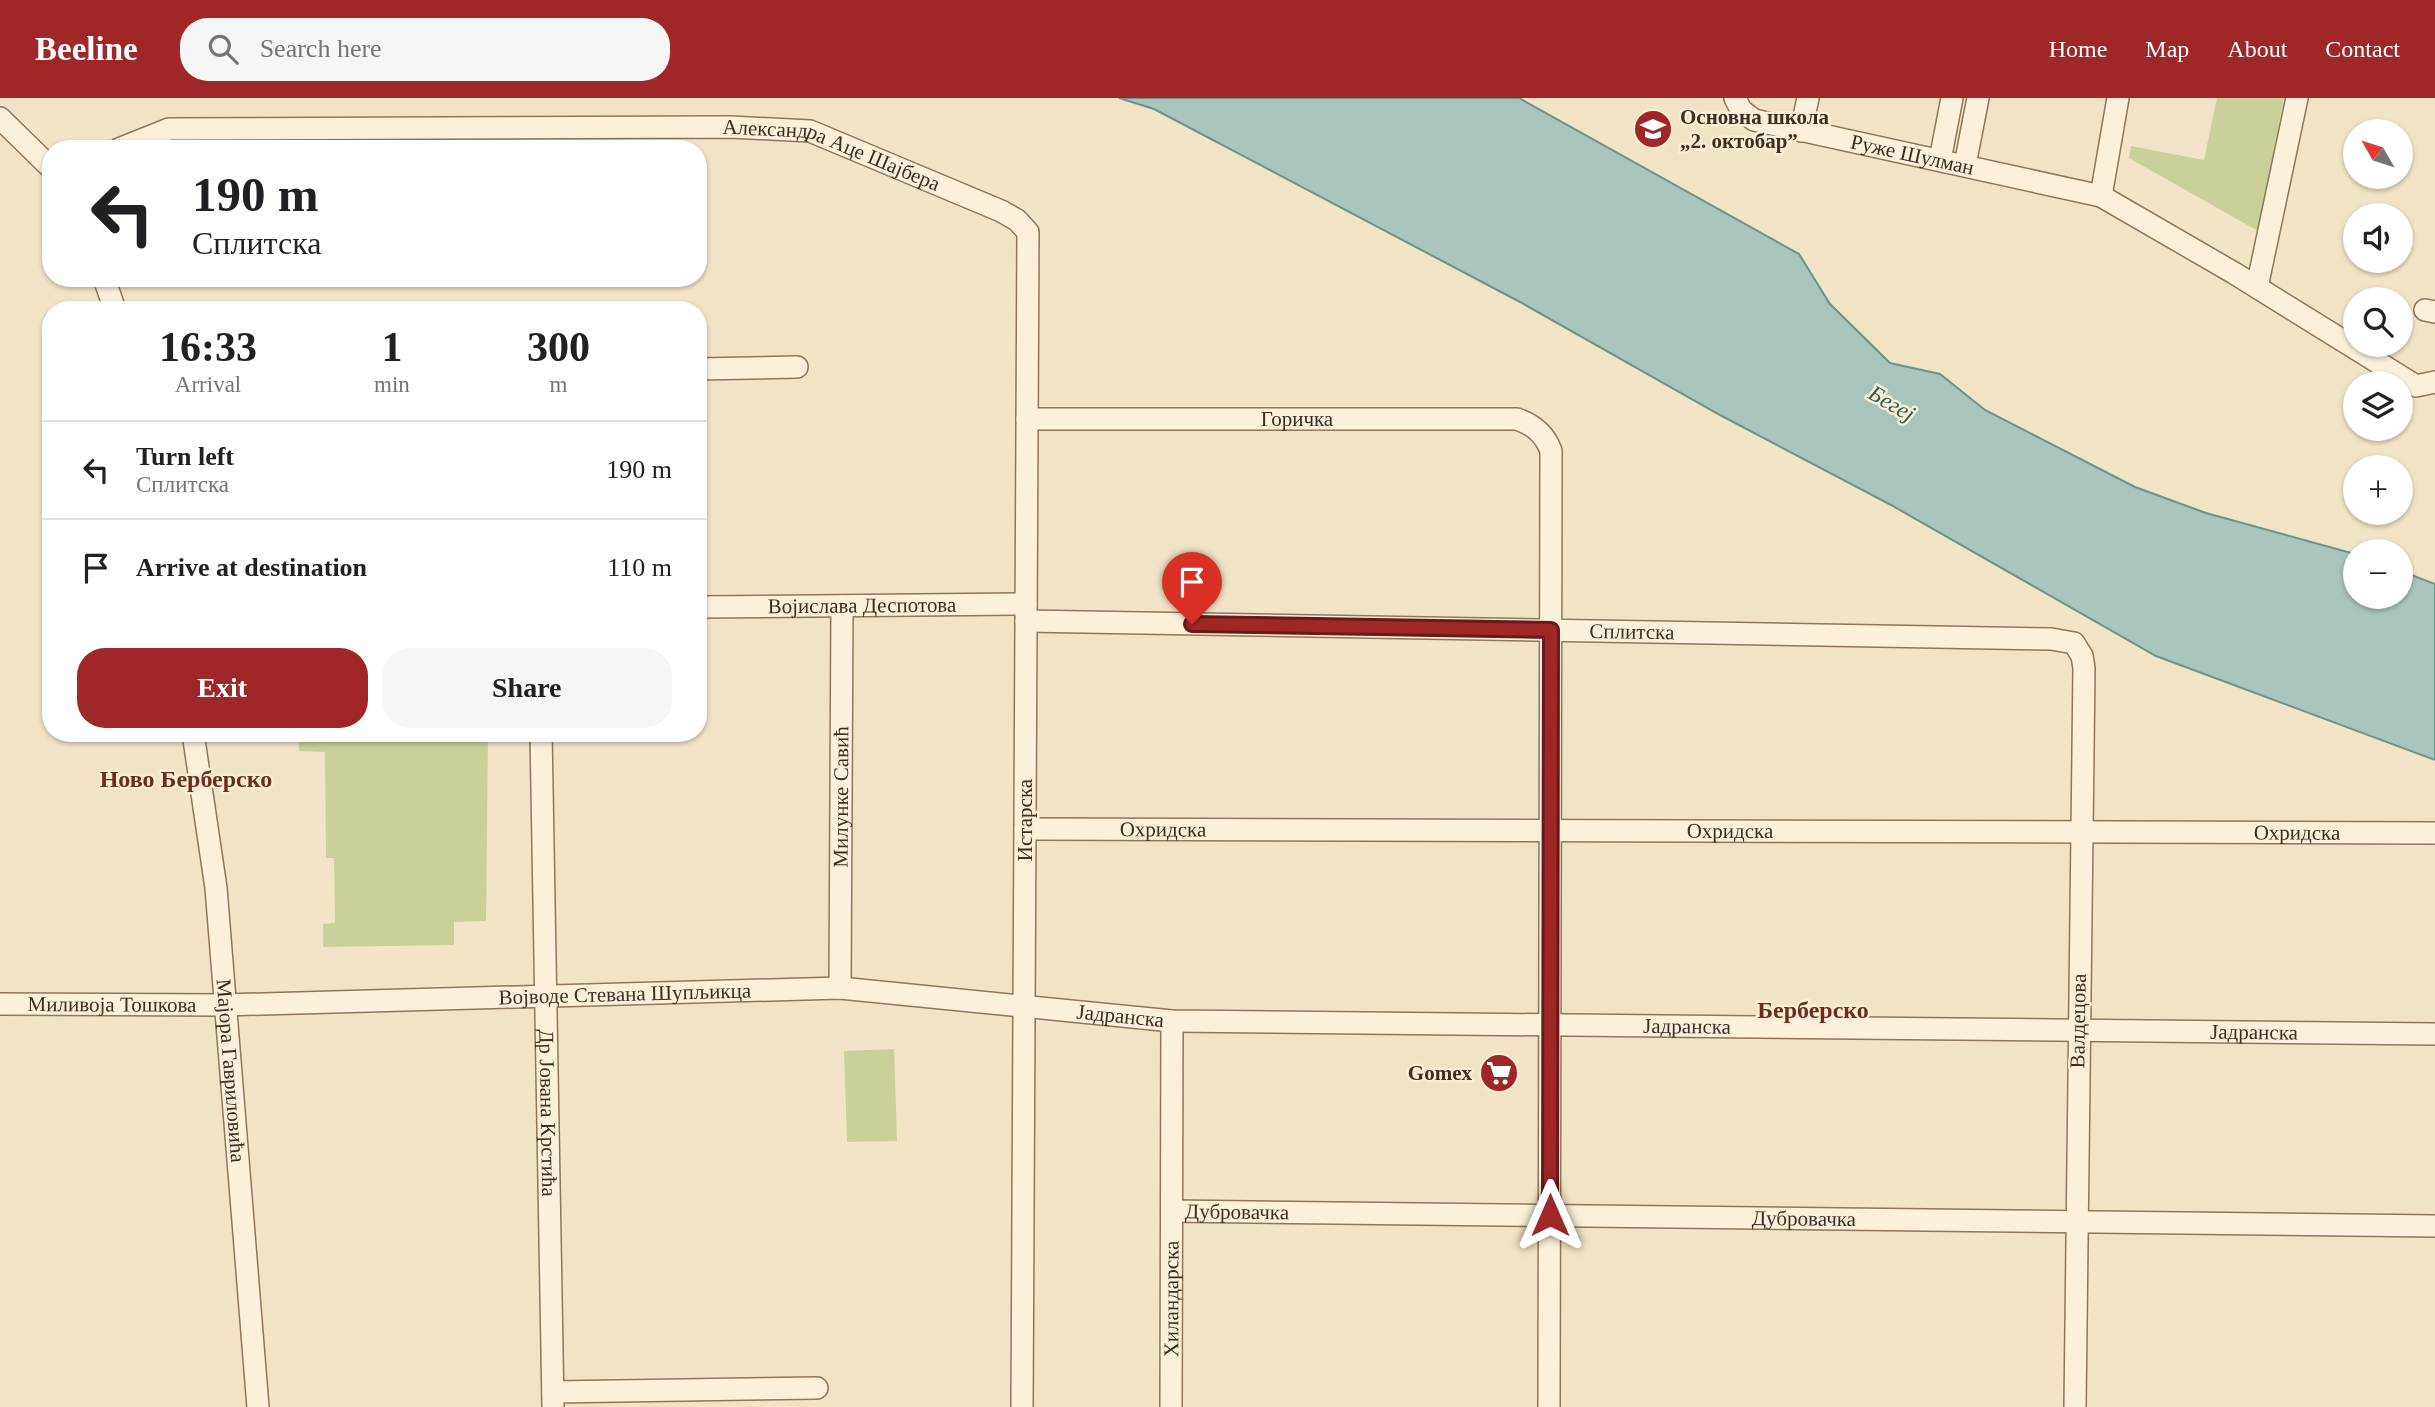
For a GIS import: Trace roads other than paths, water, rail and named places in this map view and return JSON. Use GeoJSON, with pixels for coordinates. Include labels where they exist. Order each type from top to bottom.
{"type":"FeatureCollection","features":[{"type":"Feature","properties":{"kind":"street","name":"Руже Шулман"},"geometry":{"type":"LineString","coordinates":[[1735,98],[1741,110],[1754,120],[2101,196],[2257,287],[2416,386],[2435,382]]}},
{"type":"Feature","properties":{"kind":"street"},"geometry":{"type":"LineString","coordinates":[[1801,131],[1808,98]]}},
{"type":"Feature","properties":{"kind":"street"},"geometry":{"type":"LineString","coordinates":[[1940,160],[1952,98]]}},
{"type":"Feature","properties":{"kind":"street"},"geometry":{"type":"LineString","coordinates":[[1965,165],[1978,98]]}},
{"type":"Feature","properties":{"kind":"street"},"geometry":{"type":"LineString","coordinates":[[2101,196],[2118,98]]}},
{"type":"Feature","properties":{"kind":"street"},"geometry":{"type":"LineString","coordinates":[[2257,287],[2297,98]]}},
{"type":"Feature","properties":{"kind":"street"},"geometry":{"type":"LineString","coordinates":[[0,118],[42,159]]}},
{"type":"Feature","properties":{"kind":"street","name":"Александра Аце Шајбера"},"geometry":{"type":"LineString","coordinates":[[142,140],[169,129],[730,127],[810,131],[1001,211],[1017,220],[1028,232]]}},
{"type":"Feature","properties":{"kind":"street","name":"Истарска"},"geometry":{"type":"LineString","coordinates":[[1022,1407],[1028,232]]}},
{"type":"Feature","properties":{"kind":"street"},"geometry":{"type":"LineString","coordinates":[[707,369],[797,367]]}},
{"type":"Feature","properties":{"kind":"street","name":"Горичка"},"geometry":{"type":"LineString","coordinates":[[1027,419],[1517,419],[1528,423],[1544,436],[1551,451],[1551,630]]}},
{"type":"Feature","properties":{"kind":"street","name":"Војислава Деспотова"},"geometry":{"type":"LineString","coordinates":[[707,607],[842,606],[1026,612]]}},
{"type":"Feature","properties":{"kind":"street","name":"Милунке Савић"},"geometry":{"type":"LineString","coordinates":[[840,988],[842,606]]}},
{"type":"Feature","properties":{"kind":"street","name":"Сплитска"},"geometry":{"type":"LineString","coordinates":[[1026,612],[1551,630],[2069,640]]}},
{"type":"Feature","properties":{"kind":"street"},"geometry":{"type":"LineString","coordinates":[[1549,1407],[1551,630]]}},
{"type":"Feature","properties":{"kind":"street","name":"Валдецова"},"geometry":{"type":"LineString","coordinates":[[2069,640],[2079,648],[2084,668],[2077,1030],[2075,1407]]}},
{"type":"Feature","properties":{"kind":"street","name":"Мајора Гавриловића"},"geometry":{"type":"LineString","coordinates":[[194,742],[216,888],[258,1407]]}},
{"type":"Feature","properties":{"kind":"street","name":"Др Јована Крстића"},"geometry":{"type":"LineString","coordinates":[[541,742],[553,1400]]}},
{"type":"Feature","properties":{"kind":"street","name":"Охридска"},"geometry":{"type":"LineString","coordinates":[[1025,830],[2081,829],[2435,832]]}},
{"type":"Feature","properties":{"kind":"street","name":"Војводе Стевана Шупљикца"},"geometry":{"type":"LineString","coordinates":[[224,1005],[840,988],[1024,1008]]}},
{"type":"Feature","properties":{"kind":"street","name":"Миливоја Тошкова"},"geometry":{"type":"LineString","coordinates":[[0,1004],[224,1005]]}},
{"type":"Feature","properties":{"kind":"street","name":"Јадранска"},"geometry":{"type":"LineString","coordinates":[[1024,1008],[1172,1021],[2435,1034]]}},
{"type":"Feature","properties":{"kind":"street","name":"Хиландарска"},"geometry":{"type":"LineString","coordinates":[[1171,1407],[1172,1021]]}},
{"type":"Feature","properties":{"kind":"street","name":"Дубровачка"},"geometry":{"type":"LineString","coordinates":[[1172,1211],[2435,1226]]}},
{"type":"Feature","properties":{"kind":"street"},"geometry":{"type":"LineString","coordinates":[[553,1400],[817,1388]]}},
{"type":"Feature","properties":{"kind":"water","name":"Бегеј"},"geometry":{"type":"Polygon","coordinates":[[[1119,98],[1519,98],[1799,254],[1830,304],[1890,363],[1940,374],[1985,410],[2135,487],[2206,513],[2343,551],[2343,609],[2413,609],[2413,576],[2435,584],[2435,760],[2156,656],[1891,505],[1720,415],[1520,302],[1154,109],[1119,98]]]}},
{"type":"Feature","properties":{"kind":"place","name":"Основна школа „2. октобар”"},"geometry":{"type":"Point","coordinates":[1653,129]}},
{"type":"Feature","properties":{"kind":"place","name":"Gomex"},"geometry":{"type":"Point","coordinates":[1499,1073]}},
{"type":"Feature","properties":{"kind":"district","name":"Ново Берберско"},"geometry":{"type":"Point","coordinates":[186,779]}},
{"type":"Feature","properties":{"kind":"district","name":"Берберско"},"geometry":{"type":"Point","coordinates":[1813,1010]}}]}
